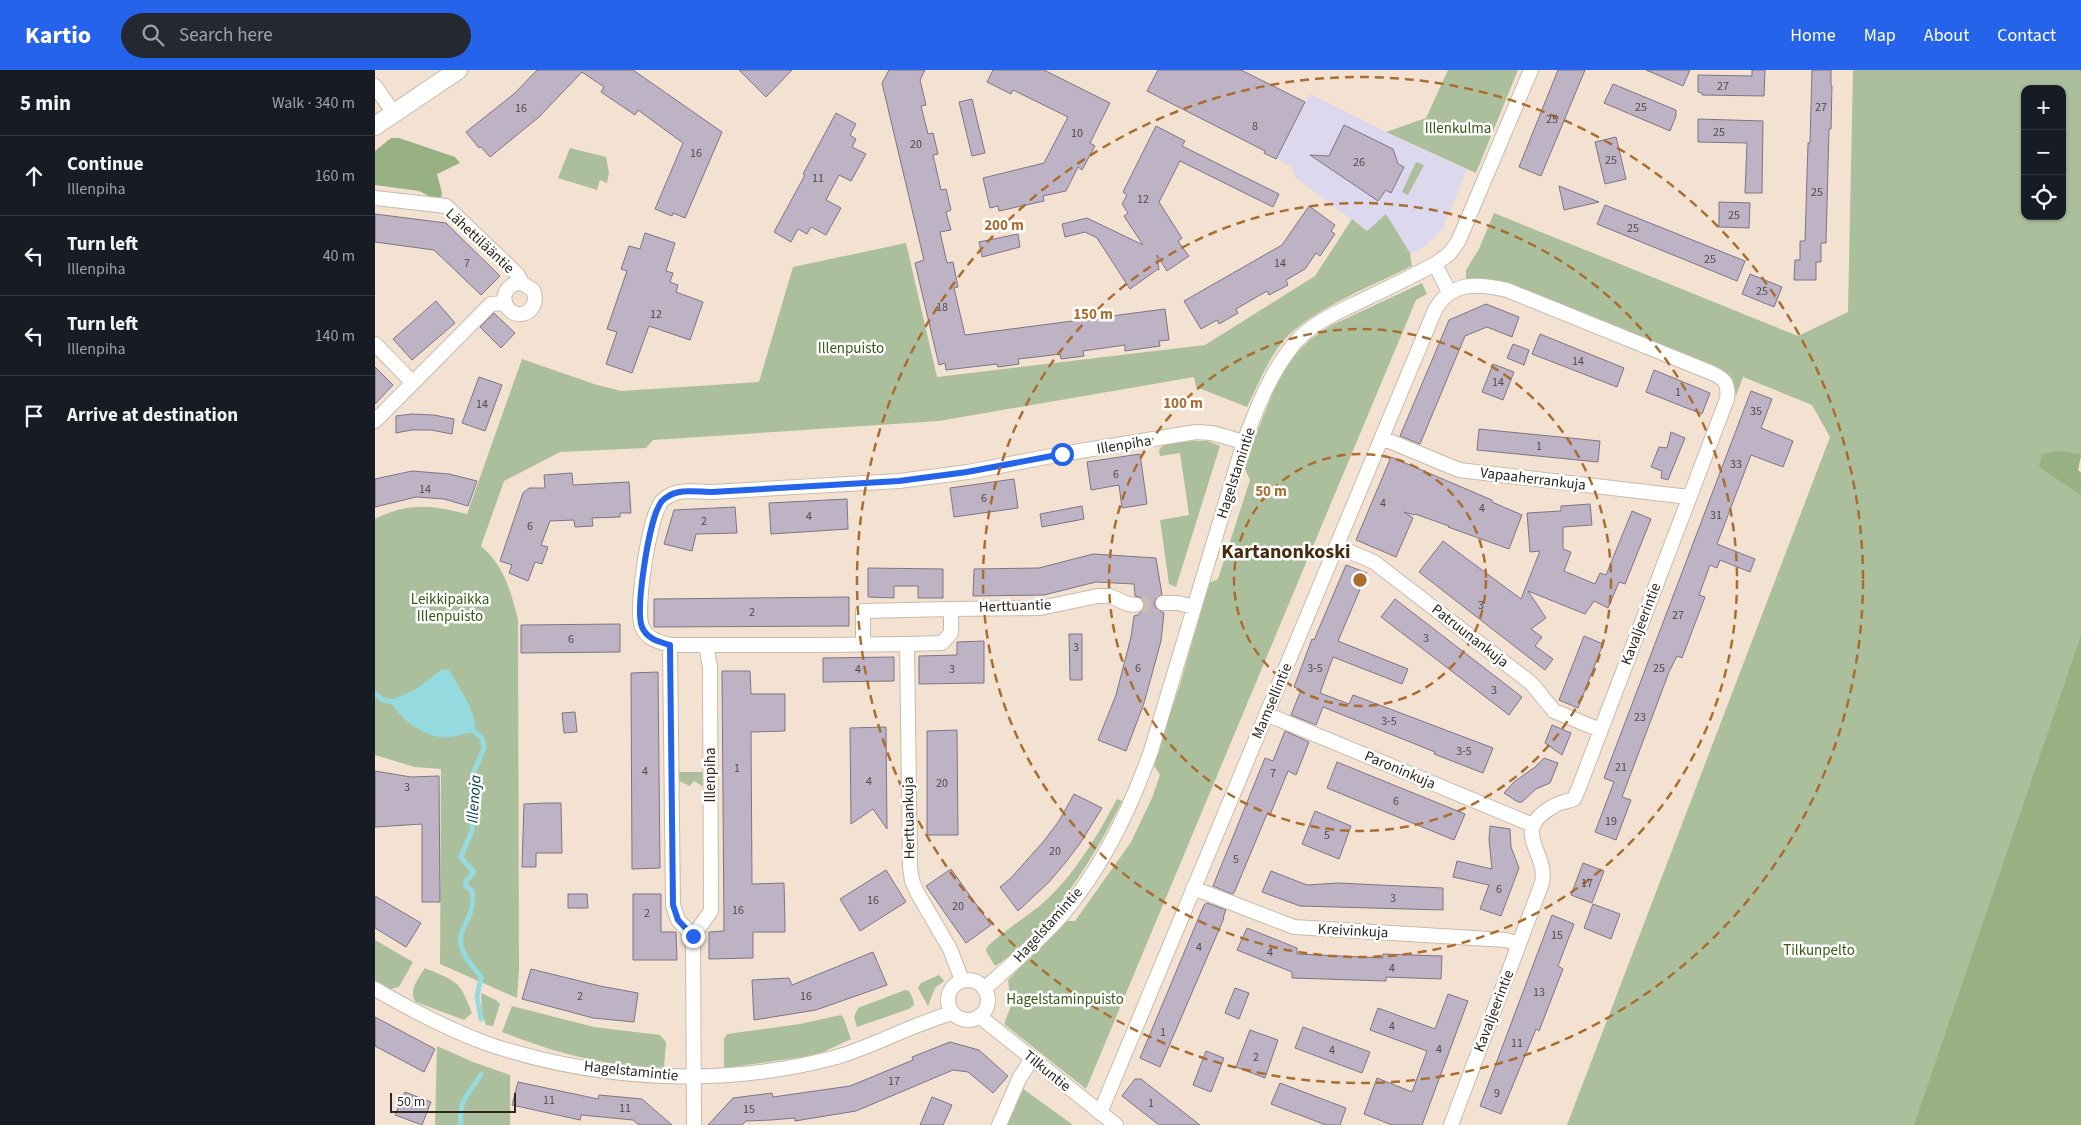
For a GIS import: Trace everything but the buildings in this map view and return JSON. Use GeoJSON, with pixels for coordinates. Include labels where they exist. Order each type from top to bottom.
{"type":"FeatureCollection","features":[{"type":"Feature","properties":{"kind":"street"},"geometry":{"type":"LineString","coordinates":[[375,126],[458,70]]}},
{"type":"Feature","properties":{"kind":"street","name":"Hagelstamintie"},"geometry":{"type":"LineString","coordinates":[[984,989],[1006,971],[1061,915],[1084,887],[1116,834],[1137,790],[1151,751],[1244,442],[1278,365],[1309,329],[1330,316],[1435,264],[1449,254],[1458,242],[1531,70]]}},
{"type":"Feature","properties":{"kind":"street"},"geometry":{"type":"LineString","coordinates":[[375,86],[394,113]]}},
{"type":"Feature","properties":{"kind":"street","name":"Lähettilääntie"},"geometry":{"type":"LineString","coordinates":[[375,198],[446,206],[517,274],[522,283]]}},
{"type":"Feature","properties":{"kind":"street"},"geometry":{"type":"LineString","coordinates":[[1435,264],[1449,292]]}},
{"type":"Feature","properties":{"kind":"street","name":"Lähettilääntie"},"geometry":{"type":"LineString","coordinates":[[522,283],[528,285],[535,294],[534,304],[532,309],[522,314],[516,314],[509,311],[504,303],[505,293],[513,284],[522,283]]}},
{"type":"Feature","properties":{"kind":"street","name":"Kavaljeerintie"},"geometry":{"type":"LineString","coordinates":[[1449,292],[1461,287],[1478,286],[1507,290],[1712,373],[1725,380],[1728,384],[1727,399],[1574,799],[1550,808],[1533,825],[1533,846],[1544,874],[1451,1125]]}},
{"type":"Feature","properties":{"kind":"street","name":"Mamsellintie"},"geometry":{"type":"LineString","coordinates":[[1100,1112],[1435,310],[1449,292]]}},
{"type":"Feature","properties":{"kind":"street"},"geometry":{"type":"LineString","coordinates":[[375,421],[491,304],[504,303]]}},
{"type":"Feature","properties":{"kind":"street"},"geometry":{"type":"LineString","coordinates":[[375,344],[413,383]]}},
{"type":"Feature","properties":{"kind":"street","name":"Illenpiha"},"geometry":{"type":"LineString","coordinates":[[693,936],[711,910],[710,668],[706,645],[670,645],[656,641],[649,637],[642,627],[640,612],[649,535],[659,505],[667,497],[681,491],[712,492],[899,481],[967,472],[1196,432],[1212,433],[1244,442]]}},
{"type":"Feature","properties":{"kind":"street","name":"Vapaaherrankuja"},"geometry":{"type":"LineString","coordinates":[[1382,438],[1459,470],[1689,497]]}},
{"type":"Feature","properties":{"kind":"street","name":"Patruunankuja"},"geometry":{"type":"LineString","coordinates":[[1336,546],[1374,562],[1531,683],[1554,711],[1600,730]]}},
{"type":"Feature","properties":{"kind":"street","name":"Herttuantie"},"geometry":{"type":"LineString","coordinates":[[863,644],[863,611],[1040,608],[1098,596],[1110,596],[1128,604],[1136,605]]}},
{"type":"Feature","properties":{"kind":"street"},"geometry":{"type":"LineString","coordinates":[[1163,604],[1178,603],[1194,607]]}},
{"type":"Feature","properties":{"kind":"street"},"geometry":{"type":"LineString","coordinates":[[706,645],[943,643],[951,633],[951,609]]}},
{"type":"Feature","properties":{"kind":"street","name":"Herttuankuja"},"geometry":{"type":"LineString","coordinates":[[907,644],[910,867],[912,881],[950,949],[962,980]]}},
{"type":"Feature","properties":{"kind":"street"},"geometry":{"type":"LineString","coordinates":[[670,645],[673,905],[678,920],[693,936],[694,1125]]}},
{"type":"Feature","properties":{"kind":"street","name":"Paroninkuja"},"geometry":{"type":"LineString","coordinates":[[1266,714],[1533,825]]}},
{"type":"Feature","properties":{"kind":"street","name":"Kreivinkuja"},"geometry":{"type":"LineString","coordinates":[[1193,888],[1294,928],[1506,940],[1519,944]]}},
{"type":"Feature","properties":{"kind":"street"},"geometry":{"type":"LineString","coordinates":[[962,980],[975,981],[984,989],[987,994],[986,1007],[979,1016],[968,1020],[962,1019],[949,1008],[951,988],[962,980]]}},
{"type":"Feature","properties":{"kind":"street","name":"Hagelstamintie"},"geometry":{"type":"LineString","coordinates":[[375,990],[443,1025],[494,1046],[541,1059],[601,1070],[668,1077],[771,1071],[833,1058],[863,1048],[931,1019],[953,1013]]}},
{"type":"Feature","properties":{"kind":"street","name":"Tilkuntie"},"geometry":{"type":"LineString","coordinates":[[979,1016],[1116,1125]]}},
{"type":"Feature","properties":{"kind":"street"},"geometry":{"type":"LineString","coordinates":[[999,1125],[1020,1076],[1032,1059]]}},
{"type":"Feature","properties":{"kind":"shaded area"},"geometry":{"type":"Polygon","coordinates":[[[1310,94],[1467,170],[1442,230],[1419,251],[1410,253],[1386,214],[1367,231],[1295,177],[1291,166],[1276,159],[1310,94]]]}},
{"type":"Feature","properties":{"kind":"green space","name":"Illenkulma"},"geometry":{"type":"Polygon","coordinates":[[[1448,70],[1518,70],[1476,173],[1386,132],[1426,118],[1448,70]]]}},
{"type":"Feature","properties":{"kind":"green space","name":"Tilkunpelto"},"geometry":{"type":"Polygon","coordinates":[[[1853,70],[2081,70],[2081,456],[2078,470],[2081,473],[2081,1125],[1567,1125],[1830,437],[1812,405],[1743,377],[1736,396],[1733,380],[1726,373],[1554,303],[1466,280],[1466,270],[1479,249],[1494,213],[1798,336],[1848,312],[1853,70]]]}},
{"type":"Feature","properties":{"kind":"green space"},"geometry":{"type":"Polygon","coordinates":[[[391,138],[399,138],[455,157],[460,163],[437,174],[442,193],[441,198],[429,196],[419,191],[375,185],[375,151],[391,138]]]}},
{"type":"Feature","properties":{"kind":"green space"},"geometry":{"type":"Polygon","coordinates":[[[570,148],[606,157],[609,173],[607,183],[600,180],[597,190],[558,178],[570,148]]]}},
{"type":"Feature","properties":{"kind":"green space"},"geometry":{"type":"Polygon","coordinates":[[[1416,162],[1424,165],[1408,195],[1402,192],[1416,162]]]}},
{"type":"Feature","properties":{"kind":"green space","name":"Illenpuisto"},"geometry":{"type":"Polygon","coordinates":[[[1386,214],[1410,253],[1412,266],[1344,298],[1310,318],[1296,329],[1284,340],[1273,355],[1247,407],[1196,387],[1194,377],[939,421],[653,440],[646,448],[560,452],[504,481],[481,546],[496,562],[501,571],[509,589],[518,619],[519,970],[517,998],[440,964],[441,769],[415,767],[375,755],[375,519],[398,510],[420,507],[431,507],[467,514],[522,359],[594,384],[621,391],[759,382],[793,267],[906,243],[937,377],[1205,345],[1315,276],[1352,219],[1367,231],[1386,214]]]}},
{"type":"Feature","properties":{"kind":"green space","name":"Hagelstaminpuisto"},"geometry":{"type":"Polygon","coordinates":[[[1422,283],[1427,294],[1416,300],[1086,1089],[1004,1024],[1011,1006],[1008,980],[1065,921],[1075,921],[1131,842],[1152,798],[1160,775],[1153,764],[1180,685],[1209,583],[1218,579],[1250,480],[1245,469],[1251,447],[1278,380],[1296,353],[1311,339],[1330,326],[1422,283]]]}},
{"type":"Feature","properties":{"kind":"green space"},"geometry":{"type":"Polygon","coordinates":[[[1208,441],[1220,446],[1176,587],[1169,584],[1160,520],[1189,515],[1180,453],[1160,456],[1159,450],[1164,444],[1208,441]]]}},
{"type":"Feature","properties":{"kind":"green space"},"geometry":{"type":"Polygon","coordinates":[[[2056,451],[2081,454],[2078,470],[2081,473],[2081,495],[2039,467],[2042,454],[2056,451]]]}},
{"type":"Feature","properties":{"kind":"green space"},"geometry":{"type":"Polygon","coordinates":[[[2081,635],[2081,1125],[1914,1125],[2081,635]]]}},
{"type":"Feature","properties":{"kind":"green space"},"geometry":{"type":"Polygon","coordinates":[[[679,772],[704,772],[704,787],[694,781],[690,786],[679,781],[679,772]]]}},
{"type":"Feature","properties":{"kind":"green space"},"geometry":{"type":"Polygon","coordinates":[[[1117,799],[1122,801],[1111,823],[1069,892],[1034,934],[1015,952],[995,966],[986,951],[987,947],[1056,891],[1094,840],[1117,799]]]}},
{"type":"Feature","properties":{"kind":"green space"},"geometry":{"type":"Polygon","coordinates":[[[375,940],[413,962],[399,987],[390,989],[375,980],[375,940]]]}},
{"type":"Feature","properties":{"kind":"green space"},"geometry":{"type":"Polygon","coordinates":[[[425,968],[456,983],[464,994],[472,1013],[464,1020],[416,1002],[413,989],[425,968]]]}},
{"type":"Feature","properties":{"kind":"green space"},"geometry":{"type":"Polygon","coordinates":[[[939,975],[944,981],[935,988],[928,1006],[918,988],[921,983],[939,975]]]}},
{"type":"Feature","properties":{"kind":"green space"},"geometry":{"type":"Polygon","coordinates":[[[905,990],[909,991],[913,999],[914,1005],[909,1009],[857,1027],[854,1017],[858,1008],[905,990]]]}},
{"type":"Feature","properties":{"kind":"green space"},"geometry":{"type":"Polygon","coordinates":[[[481,993],[500,1004],[493,1026],[486,1025],[482,1014],[481,993]]]}},
{"type":"Feature","properties":{"kind":"green space"},"geometry":{"type":"Polygon","coordinates":[[[512,1006],[594,1027],[660,1035],[666,1042],[664,1068],[621,1065],[581,1058],[502,1032],[512,1006]]]}},
{"type":"Feature","properties":{"kind":"green space"},"geometry":{"type":"Polygon","coordinates":[[[841,1015],[851,1039],[823,1052],[803,1057],[724,1068],[724,1039],[727,1034],[800,1024],[841,1015]]]}},
{"type":"Feature","properties":{"kind":"green space"},"geometry":{"type":"Polygon","coordinates":[[[437,1046],[473,1062],[510,1075],[510,1125],[435,1125],[437,1046]]]}},
{"type":"Feature","properties":{"kind":"green space"},"geometry":{"type":"Polygon","coordinates":[[[1022,1088],[1073,1125],[1007,1125],[1022,1088]]]}},
{"type":"Feature","properties":{"kind":"water"},"geometry":{"type":"Polygon","coordinates":[[[442,669],[449,670],[467,700],[475,725],[475,732],[448,737],[433,736],[411,724],[390,701],[416,689],[442,669]]]}},
{"type":"Feature","properties":{"kind":"waterway","name":"Illenoja"},"geometry":{"type":"LineString","coordinates":[[375,694],[383,700],[395,702]]}},
{"type":"Feature","properties":{"kind":"waterway","name":"Illenoja"},"geometry":{"type":"LineString","coordinates":[[471,729],[482,738],[484,748],[473,774],[474,807],[472,831],[461,856],[474,872],[466,881],[466,886],[472,891],[473,902],[460,940],[466,958],[481,977],[477,997],[481,1019]]}},
{"type":"Feature","properties":{"kind":"waterway","name":"Illenoja"},"geometry":{"type":"LineString","coordinates":[[461,1125],[463,1103],[481,1074]]}},
{"type":"Feature","properties":{"kind":"tunnel"},"geometry":{"type":"LineString","coordinates":[[1136,605],[1163,603]]}},
{"type":"Feature","properties":{"kind":"district","name":"Kartanonkoski"},"geometry":{"type":"Point","coordinates":[1286,552]}},
{"type":"Feature","properties":{"kind":"route"},"geometry":{"type":"LineString","coordinates":[[693,936],[678,920],[673,905],[670,645],[649,637],[642,627],[640,612],[649,535],[659,505],[667,497],[681,491],[712,492],[805,485],[899,481],[967,472],[1062,454]]}},
{"type":"Feature","properties":{"kind":"park label","name":"Leikkipaikka Illenpuisto"},"geometry":{"type":"Point","coordinates":[450,608]}}]}
